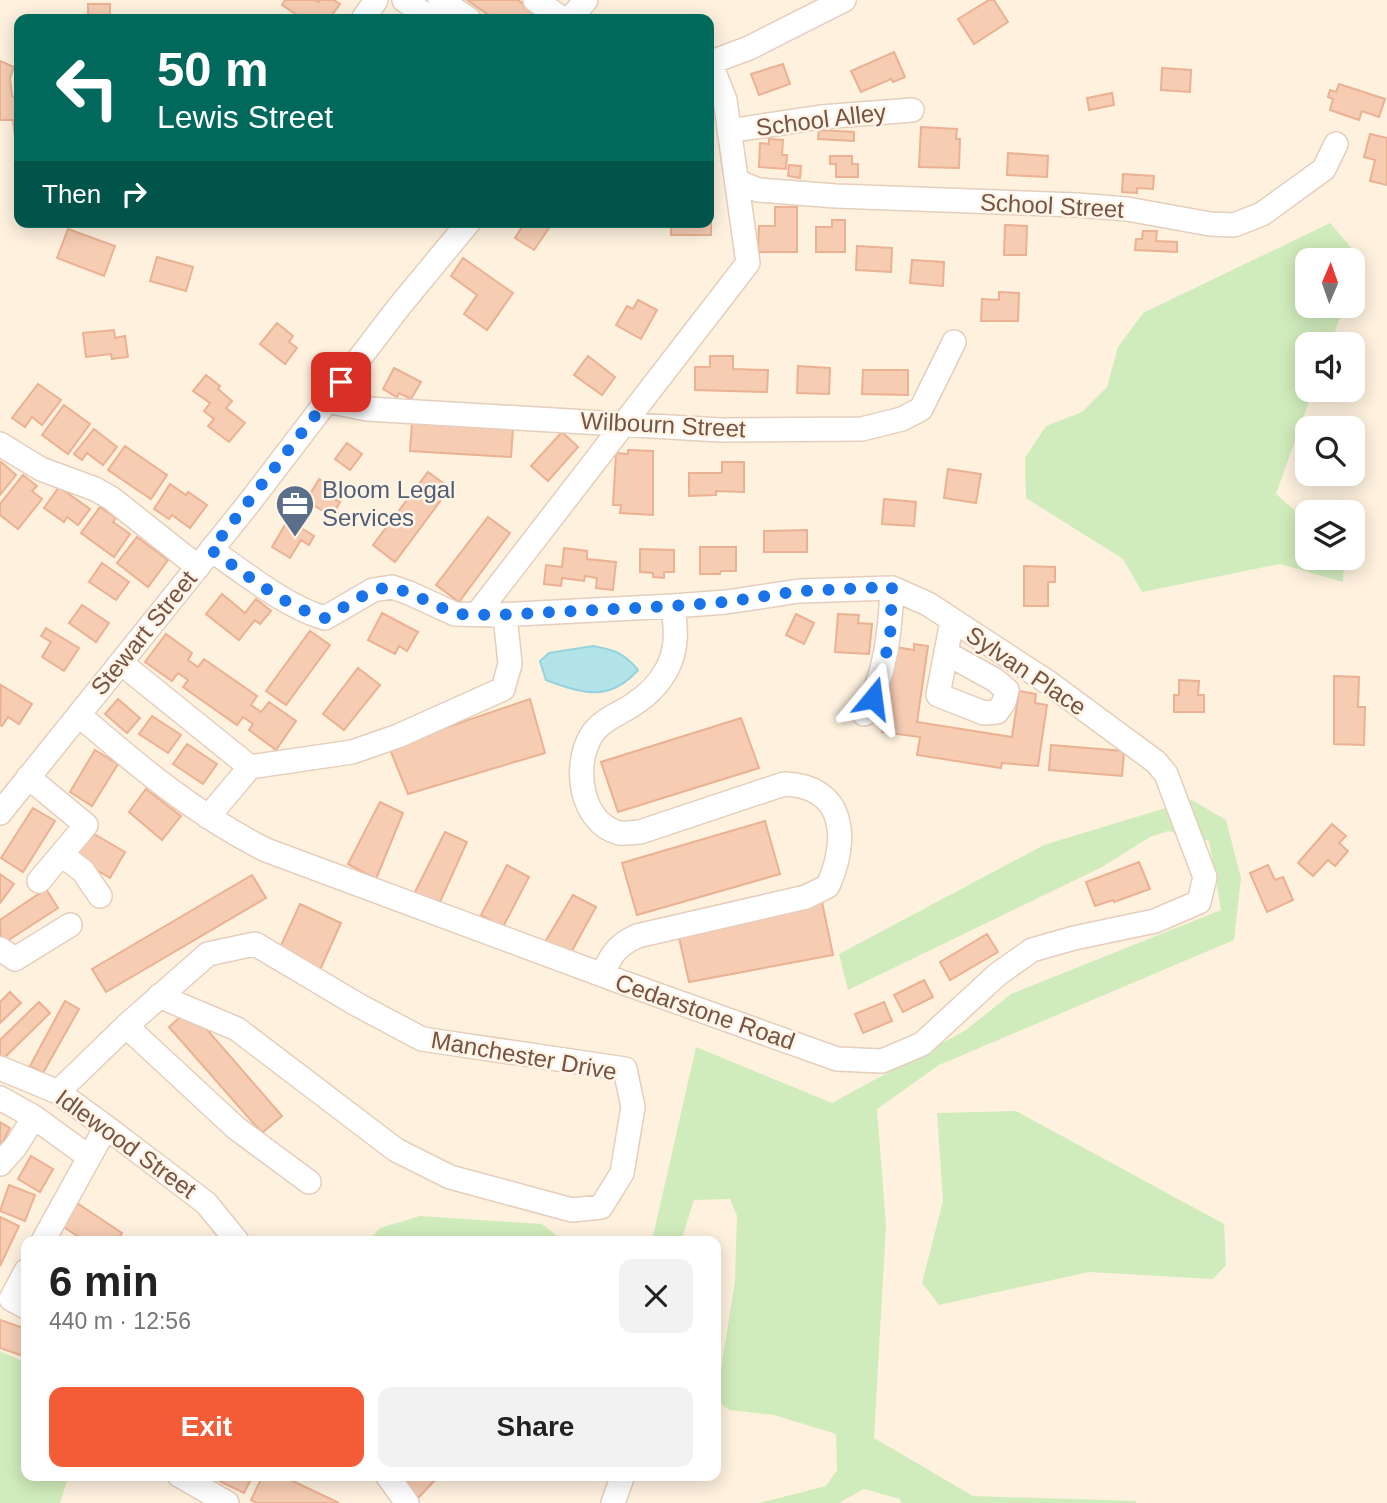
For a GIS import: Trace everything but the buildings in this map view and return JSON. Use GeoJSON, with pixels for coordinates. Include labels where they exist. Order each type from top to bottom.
{"type":"FeatureCollection","features":[{"type":"Feature","properties":{"kind":"street"},"geometry":{"type":"LineString","coordinates":[[404,0],[453,14]]}},
{"type":"Feature","properties":{"kind":"street"},"geometry":{"type":"LineString","coordinates":[[536,0],[556,14]]}},
{"type":"Feature","properties":{"kind":"street"},"geometry":{"type":"LineString","coordinates":[[573,14],[586,0]]}},
{"type":"Feature","properties":{"kind":"street"},"geometry":{"type":"LineString","coordinates":[[714,60],[749,48],[844,0]]}},
{"type":"Feature","properties":{"kind":"street"},"geometry":{"type":"LineString","coordinates":[[477,614],[748,263],[725,100],[714,74]]}},
{"type":"Feature","properties":{"kind":"street","name":"School Alley"},"geometry":{"type":"LineString","coordinates":[[729,131],[821,117],[912,110]]}},
{"type":"Feature","properties":{"kind":"street","name":"School Street"},"geometry":{"type":"LineString","coordinates":[[737,181],[758,190],[835,196],[1077,205],[1127,209],[1210,224],[1234,225],[1262,214],[1324,169],[1336,144]]}},
{"type":"Feature","properties":{"kind":"street","name":"Stewart Street"},"geometry":{"type":"LineString","coordinates":[[0,813],[464,228]]}},
{"type":"Feature","properties":{"kind":"street","name":"Wilbourn Street"},"geometry":{"type":"LineString","coordinates":[[327,401],[367,409],[720,430],[862,429],[902,419],[921,409],[954,342]]}},
{"type":"Feature","properties":{"kind":"street"},"geometry":{"type":"LineString","coordinates":[[0,444],[41,469],[95,489],[204,559],[310,614],[325,618],[373,590],[391,587],[455,614],[673,606],[726,602],[799,591],[892,587],[890,640],[873,698],[864,714]]}},
{"type":"Feature","properties":{"kind":"street","name":"Sylvan Place"},"geometry":{"type":"LineString","coordinates":[[892,587],[928,604],[1049,683],[1156,762]]}},
{"type":"Feature","properties":{"kind":"street"},"geometry":{"type":"LineString","coordinates":[[601,975],[621,943],[637,936],[806,897],[828,886],[835,870],[841,824],[830,805],[817,792],[800,785],[784,784],[640,832],[620,833],[607,827],[586,800],[580,777],[582,760],[590,737],[601,724],[654,690],[675,651],[677,632],[673,606]]}},
{"type":"Feature","properties":{"kind":"street"},"geometry":{"type":"LineString","coordinates":[[208,817],[250,767],[352,752],[398,736],[503,689],[510,664],[505,614]]}},
{"type":"Feature","properties":{"kind":"street"},"geometry":{"type":"LineString","coordinates":[[946,653],[952,621]]}},
{"type":"Feature","properties":{"kind":"street"},"geometry":{"type":"LineString","coordinates":[[121,663],[250,767]]}},
{"type":"Feature","properties":{"kind":"street","name":"Cedarstone Road"},"geometry":{"type":"LineString","coordinates":[[79,715],[146,772],[208,817],[228,831],[266,850],[601,975],[837,1059],[882,1060],[922,1044],[998,974],[1032,950],[1074,938],[1155,922],[1199,902],[1205,877],[1166,774],[1156,762]]}},
{"type":"Feature","properties":{"kind":"street"},"geometry":{"type":"LineString","coordinates":[[28,777],[86,825],[39,881]]}},
{"type":"Feature","properties":{"kind":"street"},"geometry":{"type":"LineString","coordinates":[[62,855],[83,871],[100,896]]}},
{"type":"Feature","properties":{"kind":"street"},"geometry":{"type":"LineString","coordinates":[[0,948],[15,959],[70,925]]}},
{"type":"Feature","properties":{"kind":"street","name":"Manchester Drive"},"geometry":{"type":"LineString","coordinates":[[58,1092],[126,1026],[159,996],[208,954],[255,944],[422,1039],[625,1069],[633,1107],[622,1173],[601,1207],[572,1210],[450,1177],[396,1150],[237,1029],[159,996]]}},
{"type":"Feature","properties":{"kind":"street"},"geometry":{"type":"LineString","coordinates":[[126,1026],[236,1128],[309,1182]]}},
{"type":"Feature","properties":{"kind":"street","name":"Idlewood Street"},"geometry":{"type":"LineString","coordinates":[[0,1068],[58,1092],[206,1203],[233,1236]]}},
{"type":"Feature","properties":{"kind":"street"},"geometry":{"type":"LineString","coordinates":[[0,1098],[34,1117],[89,1157]]}},
{"type":"Feature","properties":{"kind":"street"},"geometry":{"type":"LineString","coordinates":[[0,1164],[16,1146],[34,1117]]}},
{"type":"Feature","properties":{"kind":"street"},"geometry":{"type":"LineString","coordinates":[[48,1236],[106,1127]]}},
{"type":"Feature","properties":{"kind":"street"},"geometry":{"type":"LineString","coordinates":[[189,1481],[227,1503]]}},
{"type":"Feature","properties":{"kind":"street"},"geometry":{"type":"LineString","coordinates":[[391,1481],[407,1503]]}},
{"type":"Feature","properties":{"kind":"street"},"geometry":{"type":"LineString","coordinates":[[613,1503],[621,1481]]}},
{"type":"Feature","properties":{"kind":"green space"},"geometry":{"type":"Polygon","coordinates":[[[1330,223],[1352,248],[1295,248],[1295,318],[1340,318],[1335,332],[1295,332],[1295,402],[1309,402],[1304,416],[1295,416],[1295,441],[1276,494],[1295,511],[1295,568],[1280,564],[1142,592],[1123,559],[1026,498],[1025,458],[1046,426],[1082,412],[1107,387],[1118,347],[1143,313],[1330,223]]]}},
{"type":"Feature","properties":{"kind":"green space"},"geometry":{"type":"Polygon","coordinates":[[[1301,570],[1344,570],[1343,582],[1301,570]]]}},
{"type":"Feature","properties":{"kind":"green space"},"geometry":{"type":"Polygon","coordinates":[[[1192,800],[1226,820],[1241,878],[1234,940],[939,1065],[877,1109],[886,1225],[874,1438],[973,1496],[1136,1503],[901,1503],[900,1499],[864,1489],[839,1503],[759,1503],[826,1486],[837,1470],[836,1434],[774,1415],[729,1410],[721,1404],[721,1369],[735,1281],[737,1216],[730,1199],[694,1200],[683,1236],[653,1236],[696,1047],[832,1103],[966,1030],[1011,994],[1221,910],[1209,841],[1168,831],[1150,837],[1102,867],[848,990],[839,954],[1044,845],[1192,800]]]}},
{"type":"Feature","properties":{"kind":"green space"},"geometry":{"type":"Polygon","coordinates":[[[1016,1111],[1224,1224],[1226,1265],[1213,1279],[1089,1272],[939,1305],[922,1283],[943,1201],[937,1113],[1016,1111]]]}},
{"type":"Feature","properties":{"kind":"green space"},"geometry":{"type":"Polygon","coordinates":[[[420,1216],[542,1224],[557,1236],[373,1236],[380,1228],[420,1216]]]}},
{"type":"Feature","properties":{"kind":"green space"},"geometry":{"type":"Polygon","coordinates":[[[0,1351],[21,1361],[21,1481],[67,1481],[60,1503],[0,1503],[0,1351]]]}},
{"type":"Feature","properties":{"kind":"water"},"geometry":{"type":"Polygon","coordinates":[[[593,646],[618,653],[638,670],[617,687],[606,691],[572,689],[546,680],[540,661],[549,653],[593,646]]]}},
{"type":"Feature","properties":{"kind":"place","name":"Bloom Legal Services"},"geometry":{"type":"Point","coordinates":[295,538]}},
{"type":"Feature","properties":{"kind":"route"},"geometry":{"type":"LineString","coordinates":[[341,382],[211,550],[287,601],[310,614],[325,618],[373,590],[391,587],[455,614],[497,615],[673,606],[726,602],[799,591],[892,587],[890,640],[873,698]]}}]}
